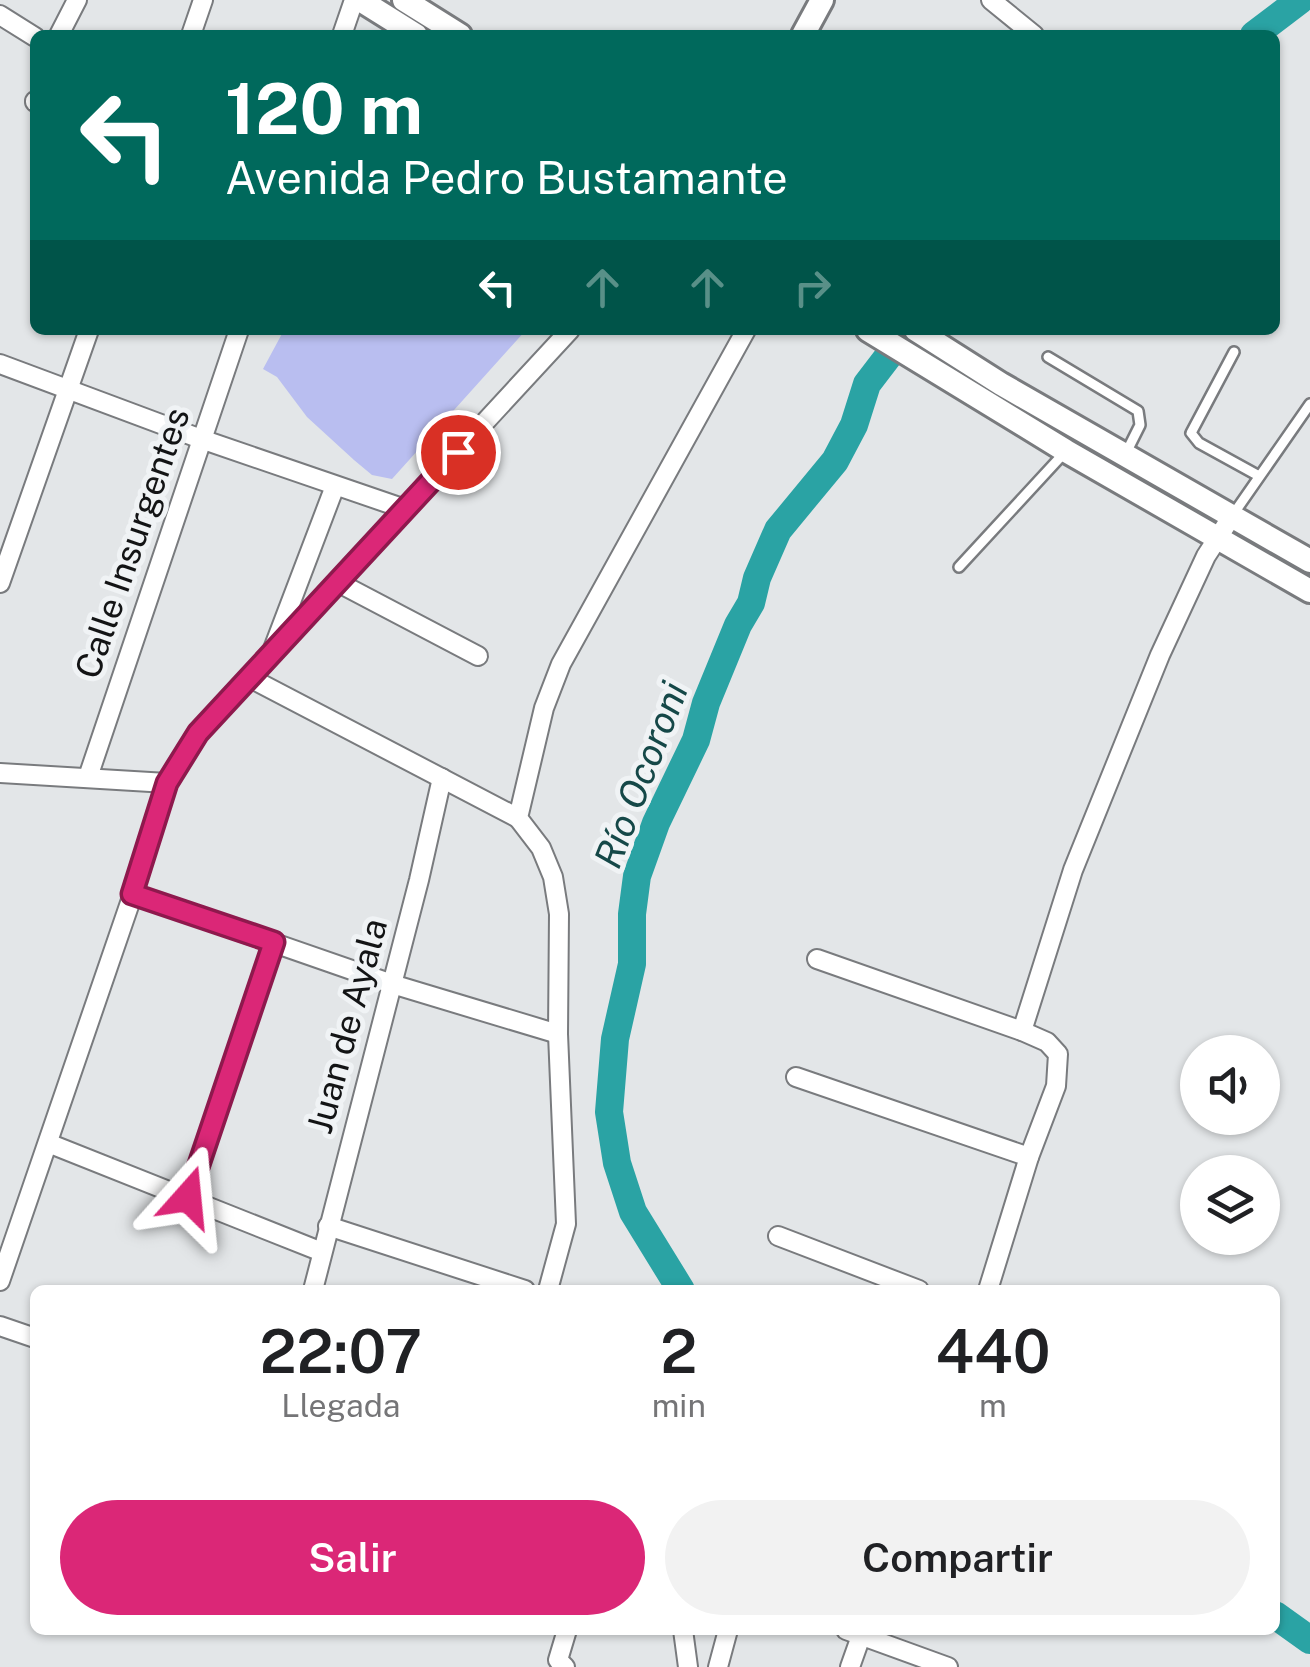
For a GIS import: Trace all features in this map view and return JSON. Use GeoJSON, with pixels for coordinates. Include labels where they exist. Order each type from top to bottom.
{"type":"FeatureCollection","features":[{"type":"Feature","properties":{"kind":"main road"},"geometry":{"type":"LineString","coordinates":[[357,0],[408,30]]}},
{"type":"Feature","properties":{"kind":"main road"},"geometry":{"type":"LineString","coordinates":[[404,0],[452,30]]}},
{"type":"Feature","properties":{"kind":"main road"},"geometry":{"type":"LineString","coordinates":[[807,30],[822,0]]}},
{"type":"Feature","properties":{"kind":"main road"},"geometry":{"type":"LineString","coordinates":[[877,335],[994,394],[1126,453],[1310,561]]}},
{"type":"Feature","properties":{"kind":"main road"},"geometry":{"type":"LineString","coordinates":[[922,335],[1066,451],[1310,591]]}},
{"type":"Feature","properties":{"kind":"street"},"geometry":{"type":"LineString","coordinates":[[62,30],[76,0]]}},
{"type":"Feature","properties":{"kind":"street"},"geometry":{"type":"LineString","coordinates":[[193,30],[203,0]]}},
{"type":"Feature","properties":{"kind":"street"},"geometry":{"type":"LineString","coordinates":[[344,30],[357,0]]}},
{"type":"Feature","properties":{"kind":"street"},"geometry":{"type":"LineString","coordinates":[[991,0],[1028,30]]}},
{"type":"Feature","properties":{"kind":"street"},"geometry":{"type":"LineString","coordinates":[[0,15],[30,34]]}},
{"type":"Feature","properties":{"kind":"street"},"geometry":{"type":"LineString","coordinates":[[0,582],[87,335]]}},
{"type":"Feature","properties":{"kind":"street","name":"Calle Insurgentes"},"geometry":{"type":"LineString","coordinates":[[88,778],[237,335]]}},
{"type":"Feature","properties":{"kind":"street"},"geometry":{"type":"LineString","coordinates":[[0,1281],[167,783],[198,733],[565,335]]}},
{"type":"Feature","properties":{"kind":"street"},"geometry":{"type":"LineString","coordinates":[[518,818],[544,708],[561,664],[743,335]]}},
{"type":"Feature","properties":{"kind":"street"},"geometry":{"type":"LineString","coordinates":[[0,364],[405,509]]}},
{"type":"Feature","properties":{"kind":"street"},"geometry":{"type":"LineString","coordinates":[[270,657],[335,486]]}},
{"type":"Feature","properties":{"kind":"street"},"geometry":{"type":"LineString","coordinates":[[1022,1031],[1073,870],[1160,655],[1191,584],[1232,516]]}},
{"type":"Feature","properties":{"kind":"street"},"geometry":{"type":"LineString","coordinates":[[339,582],[478,656]]}},
{"type":"Feature","properties":{"kind":"street"},"geometry":{"type":"LineString","coordinates":[[250,678],[518,818],[541,848],[553,878],[559,914],[558,1034],[566,1224],[549,1285]]}},
{"type":"Feature","properties":{"kind":"street"},"geometry":{"type":"LineString","coordinates":[[0,773],[167,783]]}},
{"type":"Feature","properties":{"kind":"street","name":"Juan de Ayala"},"geometry":{"type":"LineString","coordinates":[[314,1285],[442,778]]}},
{"type":"Feature","properties":{"kind":"street"},"geometry":{"type":"LineString","coordinates":[[132,894],[392,984],[558,1034]]}},
{"type":"Feature","properties":{"kind":"street"},"geometry":{"type":"LineString","coordinates":[[188,1197],[274,942]]}},
{"type":"Feature","properties":{"kind":"street"},"geometry":{"type":"LineString","coordinates":[[817,959],[1022,1031],[1047,1042],[1058,1054],[1056,1086],[1029,1157],[990,1285]]}},
{"type":"Feature","properties":{"kind":"street"},"geometry":{"type":"LineString","coordinates":[[796,1077],[1029,1157]]}},
{"type":"Feature","properties":{"kind":"street"},"geometry":{"type":"LineString","coordinates":[[48,1142],[322,1252]]}},
{"type":"Feature","properties":{"kind":"street"},"geometry":{"type":"LineString","coordinates":[[328,1226],[510,1285]]}},
{"type":"Feature","properties":{"kind":"street"},"geometry":{"type":"LineString","coordinates":[[778,1236],[906,1285]]}},
{"type":"Feature","properties":{"kind":"street"},"geometry":{"type":"LineString","coordinates":[[0,1326],[30,1336]]}},
{"type":"Feature","properties":{"kind":"street"},"geometry":{"type":"LineString","coordinates":[[564,1667],[558,1654],[565,1635]]}},
{"type":"Feature","properties":{"kind":"street"},"geometry":{"type":"LineString","coordinates":[[684,1635],[688,1667]]}},
{"type":"Feature","properties":{"kind":"street"},"geometry":{"type":"LineString","coordinates":[[718,1667],[727,1635]]}},
{"type":"Feature","properties":{"kind":"street"},"geometry":{"type":"LineString","coordinates":[[850,1667],[854,1635]]}},
{"type":"Feature","properties":{"kind":"street"},"geometry":{"type":"LineString","coordinates":[[860,1635],[948,1667]]}},
{"type":"Feature","properties":{"kind":"lane"},"geometry":{"type":"LineString","coordinates":[[1234,352],[1191,432],[1199,444],[1259,476]]}},
{"type":"Feature","properties":{"kind":"lane"},"geometry":{"type":"LineString","coordinates":[[1048,357],[1138,411],[1140,425],[1126,453]]}},
{"type":"Feature","properties":{"kind":"lane"},"geometry":{"type":"LineString","coordinates":[[1232,516],[1310,404]]}},
{"type":"Feature","properties":{"kind":"lane"},"geometry":{"type":"LineString","coordinates":[[959,567],[1066,451]]}},
{"type":"Feature","properties":{"kind":"shaded area"},"geometry":{"type":"Polygon","coordinates":[[[281,335],[522,335],[392,479],[372,475],[354,460],[307,417],[277,377],[263,369],[281,335]]]}},
{"type":"Feature","properties":{"kind":"waterway","name":"Río Ocoroni"},"geometry":{"type":"LineString","coordinates":[[1261,30],[1300,0]]}},
{"type":"Feature","properties":{"kind":"waterway","name":"Río Ocoroni"},"geometry":{"type":"LineString","coordinates":[[678,1285],[633,1212],[617,1163],[609,1112],[615,1039],[632,964],[637,876],[656,823],[696,740],[706,703],[751,603],[757,578],[778,530],[835,461],[854,425],[867,384],[893,350],[914,335]]}},
{"type":"Feature","properties":{"kind":"waterway","name":"Río Ocoroni"},"geometry":{"type":"LineString","coordinates":[[1280,1619],[1310,1640]]}},
{"type":"Feature","properties":{"kind":"route"},"geometry":{"type":"LineString","coordinates":[[188,1197],[274,942],[132,894],[167,783],[198,733],[458,452]]}}]}
